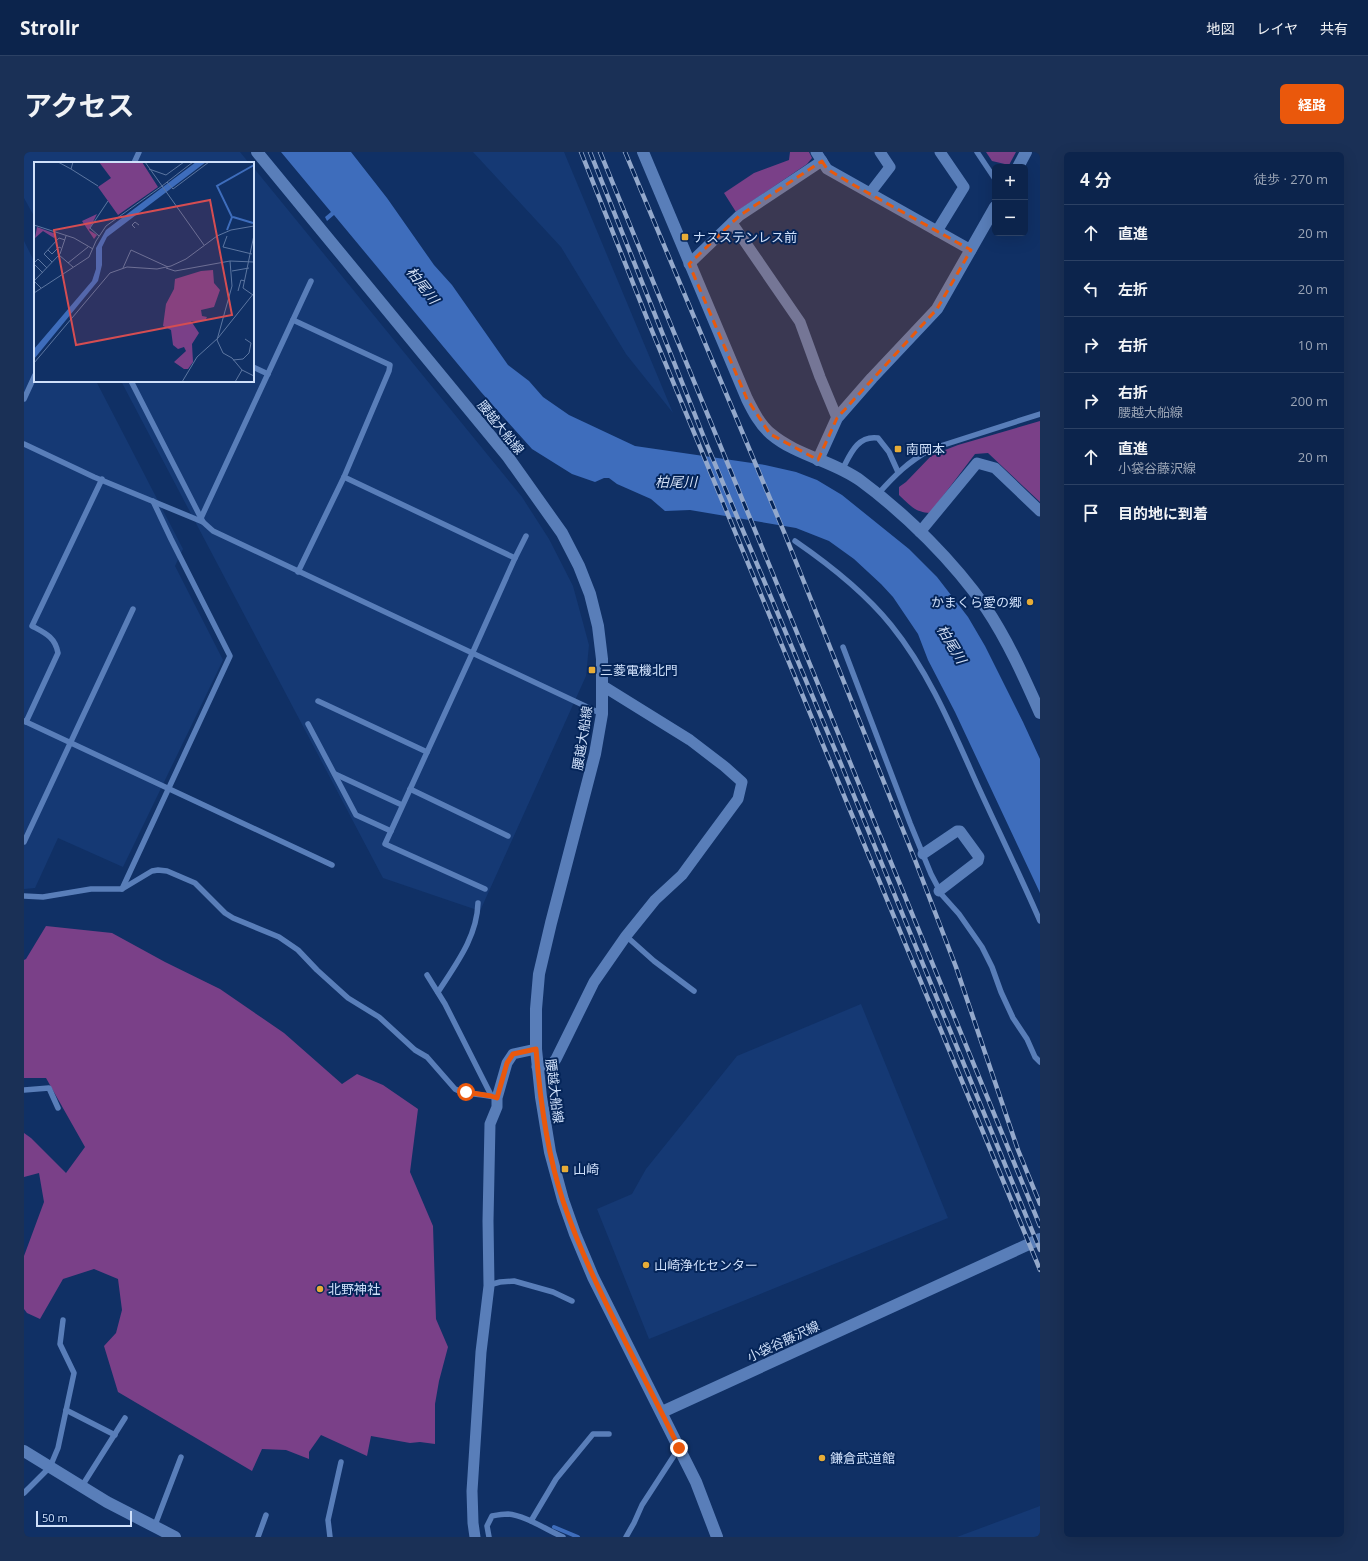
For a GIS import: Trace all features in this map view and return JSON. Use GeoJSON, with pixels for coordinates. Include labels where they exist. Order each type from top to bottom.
{"type":"FeatureCollection","features":[{"type":"Feature","properties":{"kind":"main road","name":"腰越大船線"},"geometry":{"type":"LineString","coordinates":[[257,152],[508,457],[562,533],[579,566],[590,594],[598,626],[602,659],[602,714],[596,754],[539,974],[536,1009],[536,1049],[550,1152],[563,1200],[593,1277],[662,1412]]}},
{"type":"Feature","properties":{"kind":"main road"},"geometry":{"type":"LineString","coordinates":[[644,152],[689,264],[754,414],[770,434],[795,449],[842,470],[860,480],[878,494],[941,552],[968,583],[986,609],[1021,672],[1040,713]]}},
{"type":"Feature","properties":{"kind":"main road"},"geometry":{"type":"LineString","coordinates":[[1020,164],[1026,152]]}},
{"type":"Feature","properties":{"kind":"main road"},"geometry":{"type":"LineString","coordinates":[[818,460],[837,418],[936,309],[992,212]]}},
{"type":"Feature","properties":{"kind":"main road","name":"小袋谷藤沢線"},"geometry":{"type":"LineString","coordinates":[[662,1412],[1040,1239]]}},
{"type":"Feature","properties":{"kind":"main road"},"geometry":{"type":"LineString","coordinates":[[662,1412],[696,1482],[717,1537]]}},
{"type":"Feature","properties":{"kind":"main road"},"geometry":{"type":"LineString","coordinates":[[24,1451],[107,1502],[155,1525],[176,1537]]}},
{"type":"Feature","properties":{"kind":"street"},"geometry":{"type":"LineString","coordinates":[[870,193],[890,167],[880,152]]}},
{"type":"Feature","properties":{"kind":"street"},"geometry":{"type":"LineString","coordinates":[[937,231],[964,187],[940,152]]}},
{"type":"Feature","properties":{"kind":"street"},"geometry":{"type":"LineString","coordinates":[[689,264],[739,216],[819,157],[827,169],[971,250]]}},
{"type":"Feature","properties":{"kind":"street"},"geometry":{"type":"LineString","coordinates":[[732,222],[800,322],[820,378],[837,418]]}},
{"type":"Feature","properties":{"kind":"street"},"geometry":{"type":"LineString","coordinates":[[920,532],[977,463],[994,468],[1040,511]]}},
{"type":"Feature","properties":{"kind":"street"},"geometry":{"type":"LineString","coordinates":[[538,1067],[551,1065],[556,1059],[594,982],[626,936],[655,900],[682,875],[738,799],[742,782],[690,740],[603,686]]}},
{"type":"Feature","properties":{"kind":"street"},"geometry":{"type":"LineString","coordinates":[[923,854],[957,831],[960,831],[979,858],[978,861],[940,891]]}},
{"type":"Feature","properties":{"kind":"street"},"geometry":{"type":"LineString","coordinates":[[475,1537],[472,1491],[475,1436],[489,1286],[488,1222],[490,1124],[497,1107],[494,1097],[507,1063],[513,1054],[536,1049]]}},
{"type":"Feature","properties":{"kind":"lane"},"geometry":{"type":"LineString","coordinates":[[134,162],[139,152]]}},
{"type":"Feature","properties":{"kind":"lane"},"geometry":{"type":"LineString","coordinates":[[977,152],[992,174]]}},
{"type":"Feature","properties":{"kind":"lane"},"geometry":{"type":"LineString","coordinates":[[202,520],[311,281]]}},
{"type":"Feature","properties":{"kind":"lane"},"geometry":{"type":"LineString","coordinates":[[293,320],[390,365],[389,371],[344,477],[298,572]]}},
{"type":"Feature","properties":{"kind":"lane"},"geometry":{"type":"LineString","coordinates":[[254,367],[268,374]]}},
{"type":"Feature","properties":{"kind":"lane"},"geometry":{"type":"LineString","coordinates":[[24,399],[34,377]]}},
{"type":"Feature","properties":{"kind":"lane"},"geometry":{"type":"LineString","coordinates":[[132,382],[202,520],[213,531],[602,714]]}},
{"type":"Feature","properties":{"kind":"lane"},"geometry":{"type":"LineString","coordinates":[[878,494],[898,472],[918,456],[931,449],[1040,414]]}},
{"type":"Feature","properties":{"kind":"lane"},"geometry":{"type":"LineString","coordinates":[[842,470],[849,455],[859,442],[870,437],[878,438],[889,452],[898,472]]}},
{"type":"Feature","properties":{"kind":"lane"},"geometry":{"type":"LineString","coordinates":[[24,444],[94,477],[202,520]]}},
{"type":"Feature","properties":{"kind":"lane"},"geometry":{"type":"LineString","coordinates":[[344,477],[515,558]]}},
{"type":"Feature","properties":{"kind":"lane"},"geometry":{"type":"LineString","coordinates":[[102,479],[32,626],[50,636],[57,646],[58,653],[25,722],[332,865]]}},
{"type":"Feature","properties":{"kind":"lane"},"geometry":{"type":"LineString","coordinates":[[122,889],[230,656],[171,539],[154,501]]}},
{"type":"Feature","properties":{"kind":"lane"},"geometry":{"type":"LineString","coordinates":[[485,889],[384,844],[526,536]]}},
{"type":"Feature","properties":{"kind":"lane"},"geometry":{"type":"LineString","coordinates":[[795,541],[836,572],[876,608],[891,625],[920,666],[934,689],[1040,921]]}},
{"type":"Feature","properties":{"kind":"lane"},"geometry":{"type":"LineString","coordinates":[[24,842],[133,609]]}},
{"type":"Feature","properties":{"kind":"lane"},"geometry":{"type":"LineString","coordinates":[[843,647],[923,854],[940,891],[979,942],[992,967],[1013,1018],[1040,1062]]}},
{"type":"Feature","properties":{"kind":"lane"},"geometry":{"type":"LineString","coordinates":[[318,701],[427,752]]}},
{"type":"Feature","properties":{"kind":"lane"},"geometry":{"type":"LineString","coordinates":[[308,724],[356,815],[390,830]]}},
{"type":"Feature","properties":{"kind":"lane"},"geometry":{"type":"LineString","coordinates":[[334,774],[402,805]]}},
{"type":"Feature","properties":{"kind":"lane"},"geometry":{"type":"LineString","coordinates":[[410,789],[508,836]]}},
{"type":"Feature","properties":{"kind":"lane"},"geometry":{"type":"LineString","coordinates":[[24,896],[43,897],[92,889],[122,889],[152,871],[158,870],[195,883],[225,913],[233,918],[279,937],[298,950],[348,998],[379,1017],[415,1050],[427,1057],[455,1089],[461,1092],[494,1097]]}},
{"type":"Feature","properties":{"kind":"lane"},"geometry":{"type":"LineString","coordinates":[[438,992],[466,948],[478,915],[478,903]]}},
{"type":"Feature","properties":{"kind":"lane"},"geometry":{"type":"LineString","coordinates":[[626,936],[654,961],[694,991]]}},
{"type":"Feature","properties":{"kind":"lane"},"geometry":{"type":"LineString","coordinates":[[427,975],[446,1004],[494,1097]]}},
{"type":"Feature","properties":{"kind":"lane"},"geometry":{"type":"LineString","coordinates":[[24,1090],[49,1088],[58,1108]]}},
{"type":"Feature","properties":{"kind":"lane"},"geometry":{"type":"LineString","coordinates":[[489,1286],[500,1282],[514,1280],[553,1292],[572,1301]]}},
{"type":"Feature","properties":{"kind":"lane"},"geometry":{"type":"LineString","coordinates":[[24,1493],[50,1467],[58,1448],[74,1373],[60,1344],[63,1320]]}},
{"type":"Feature","properties":{"kind":"lane"},"geometry":{"type":"LineString","coordinates":[[66,1410],[115,1435]]}},
{"type":"Feature","properties":{"kind":"lane"},"geometry":{"type":"LineString","coordinates":[[82,1486],[126,1418]]}},
{"type":"Feature","properties":{"kind":"lane"},"geometry":{"type":"LineString","coordinates":[[531,1521],[556,1479],[594,1434],[609,1434]]}},
{"type":"Feature","properties":{"kind":"lane"},"geometry":{"type":"LineString","coordinates":[[626,1537],[642,1505],[679,1448]]}},
{"type":"Feature","properties":{"kind":"lane"},"geometry":{"type":"LineString","coordinates":[[155,1525],[181,1457]]}},
{"type":"Feature","properties":{"kind":"lane"},"geometry":{"type":"LineString","coordinates":[[330,1537],[328,1520],[341,1462]]}},
{"type":"Feature","properties":{"kind":"lane"},"geometry":{"type":"LineString","coordinates":[[489,1537],[487,1526],[492,1516],[509,1514],[531,1521],[545,1530],[563,1537]]}},
{"type":"Feature","properties":{"kind":"lane"},"geometry":{"type":"LineString","coordinates":[[258,1537],[266,1515]]}},
{"type":"Feature","properties":{"kind":"lane"},"geometry":{"type":"LineString","coordinates":[[543,1537],[545,1530]]}},
{"type":"Feature","properties":{"kind":"highlighted area"},"geometry":{"type":"Polygon","coordinates":[[[822,161],[827,169],[852,184],[971,250],[937,309],[837,418],[818,460],[770,434],[747,399],[689,264],[739,216],[822,161]]]}},
{"type":"Feature","properties":{"kind":"shaded area"},"geometry":{"type":"Polygon","coordinates":[[[24,152],[240,152],[248,162],[34,162],[34,216],[24,198],[24,152]]]}},
{"type":"Feature","properties":{"kind":"shaded area"},"geometry":{"type":"Polygon","coordinates":[[[473,152],[564,152],[673,413],[626,354],[561,247],[473,152]]]}},
{"type":"Feature","properties":{"kind":"shaded area"},"geometry":{"type":"Polygon","coordinates":[[[790,152],[809,152],[812,158],[807,164],[736,212],[724,193],[754,173],[789,160],[790,152]]]}},
{"type":"Feature","properties":{"kind":"shaded area"},"geometry":{"type":"Polygon","coordinates":[[[986,152],[1016,152],[1010,164],[992,161],[986,152]]]}},
{"type":"Feature","properties":{"kind":"shaded area"},"geometry":{"type":"Polygon","coordinates":[[[254,168],[522,497],[549,539],[573,586],[589,645],[586,676],[480,911],[383,878],[122,382],[254,382],[254,168]]]}},
{"type":"Feature","properties":{"kind":"shaded area"},"geometry":{"type":"Polygon","coordinates":[[[24,241],[34,261],[34,382],[97,382],[183,549],[175,566],[223,660],[123,867],[58,838],[35,888],[24,889],[24,241]]]}},
{"type":"Feature","properties":{"kind":"shaded area"},"geometry":{"type":"Polygon","coordinates":[[[1040,421],[1040,502],[988,453],[975,454],[930,513],[916,510],[899,495],[899,487],[906,482],[932,455],[958,445],[1040,421]]]}},
{"type":"Feature","properties":{"kind":"shaded area"},"geometry":{"type":"Polygon","coordinates":[[[46,926],[112,933],[165,962],[220,989],[284,1033],[342,1084],[357,1074],[383,1085],[418,1109],[410,1172],[433,1226],[436,1319],[448,1347],[439,1381],[435,1404],[435,1444],[420,1442],[410,1443],[371,1436],[367,1456],[321,1435],[309,1452],[309,1459],[286,1450],[262,1449],[252,1471],[118,1392],[104,1346],[116,1333],[122,1310],[118,1279],[94,1269],[63,1279],[40,1319],[27,1313],[24,1309],[24,1256],[44,1202],[39,1173],[24,1177],[24,1133],[31,1138],[66,1173],[85,1147],[46,1078],[24,1078],[24,960],[46,926]]]}},
{"type":"Feature","properties":{"kind":"shaded area"},"geometry":{"type":"Polygon","coordinates":[[[861,1004],[948,1218],[649,1339],[597,1209],[632,1194],[646,1169],[737,1056],[861,1004]]]}},
{"type":"Feature","properties":{"kind":"shaded area"},"geometry":{"type":"Polygon","coordinates":[[[1040,1506],[1040,1537],[957,1537],[1040,1506]]]}},
{"type":"Feature","properties":{"kind":"water","name":"柏尾川"},"geometry":{"type":"Polygon","coordinates":[[[281,152],[351,152],[387,198],[434,265],[452,285],[508,365],[529,381],[543,397],[569,415],[635,446],[765,465],[796,472],[817,480],[842,495],[909,549],[937,577],[968,617],[985,646],[1040,759],[1040,893],[955,712],[928,660],[918,634],[893,597],[881,584],[854,559],[829,541],[796,528],[690,510],[665,511],[651,499],[617,484],[609,478],[604,478],[595,482],[572,474],[532,449],[481,392],[334,215],[327,221],[325,217],[331,212],[281,152]]]}},
{"type":"Feature","properties":{"kind":"waterway"},"geometry":{"type":"LineString","coordinates":[[554,1527],[578,1537]]}},
{"type":"Feature","properties":{"kind":"railway"},"geometry":{"type":"LineString","coordinates":[[581,152],[650,326],[1040,1270]]}},
{"type":"Feature","properties":{"kind":"railway"},"geometry":{"type":"LineString","coordinates":[[590,152],[707,445],[841,764],[1040,1250]]}},
{"type":"Feature","properties":{"kind":"railway"},"geometry":{"type":"LineString","coordinates":[[600,152],[1040,1226]]}},
{"type":"Feature","properties":{"kind":"railway"},"geometry":{"type":"LineString","coordinates":[[625,152],[784,532],[915,860],[956,967],[1018,1150],[1040,1204]]}},
{"type":"Feature","properties":{"kind":"place","name":"ナスステンレス前"},"geometry":{"type":"Point","coordinates":[685,237]}},
{"type":"Feature","properties":{"kind":"place","name":"南岡本"},"geometry":{"type":"Point","coordinates":[898,449]}},
{"type":"Feature","properties":{"kind":"place","name":"かまくら愛の郷"},"geometry":{"type":"Point","coordinates":[1030,602]}},
{"type":"Feature","properties":{"kind":"place","name":"三菱電機北門"},"geometry":{"type":"Point","coordinates":[592,670]}},
{"type":"Feature","properties":{"kind":"place","name":"山崎"},"geometry":{"type":"Point","coordinates":[565,1169]}},
{"type":"Feature","properties":{"kind":"place","name":"山崎浄化センター"},"geometry":{"type":"Point","coordinates":[646,1265]}},
{"type":"Feature","properties":{"kind":"place","name":"北野神社"},"geometry":{"type":"Point","coordinates":[320,1289]}},
{"type":"Feature","properties":{"kind":"place","name":"鎌倉武道館"},"geometry":{"type":"Point","coordinates":[822,1458]}},
{"type":"Feature","properties":{"kind":"route"},"geometry":{"type":"LineString","coordinates":[[466,1092],[497,1098],[507,1063],[513,1054],[536,1049],[541,1097],[550,1152],[563,1200],[575,1234],[593,1277],[679,1448]]}}]}
